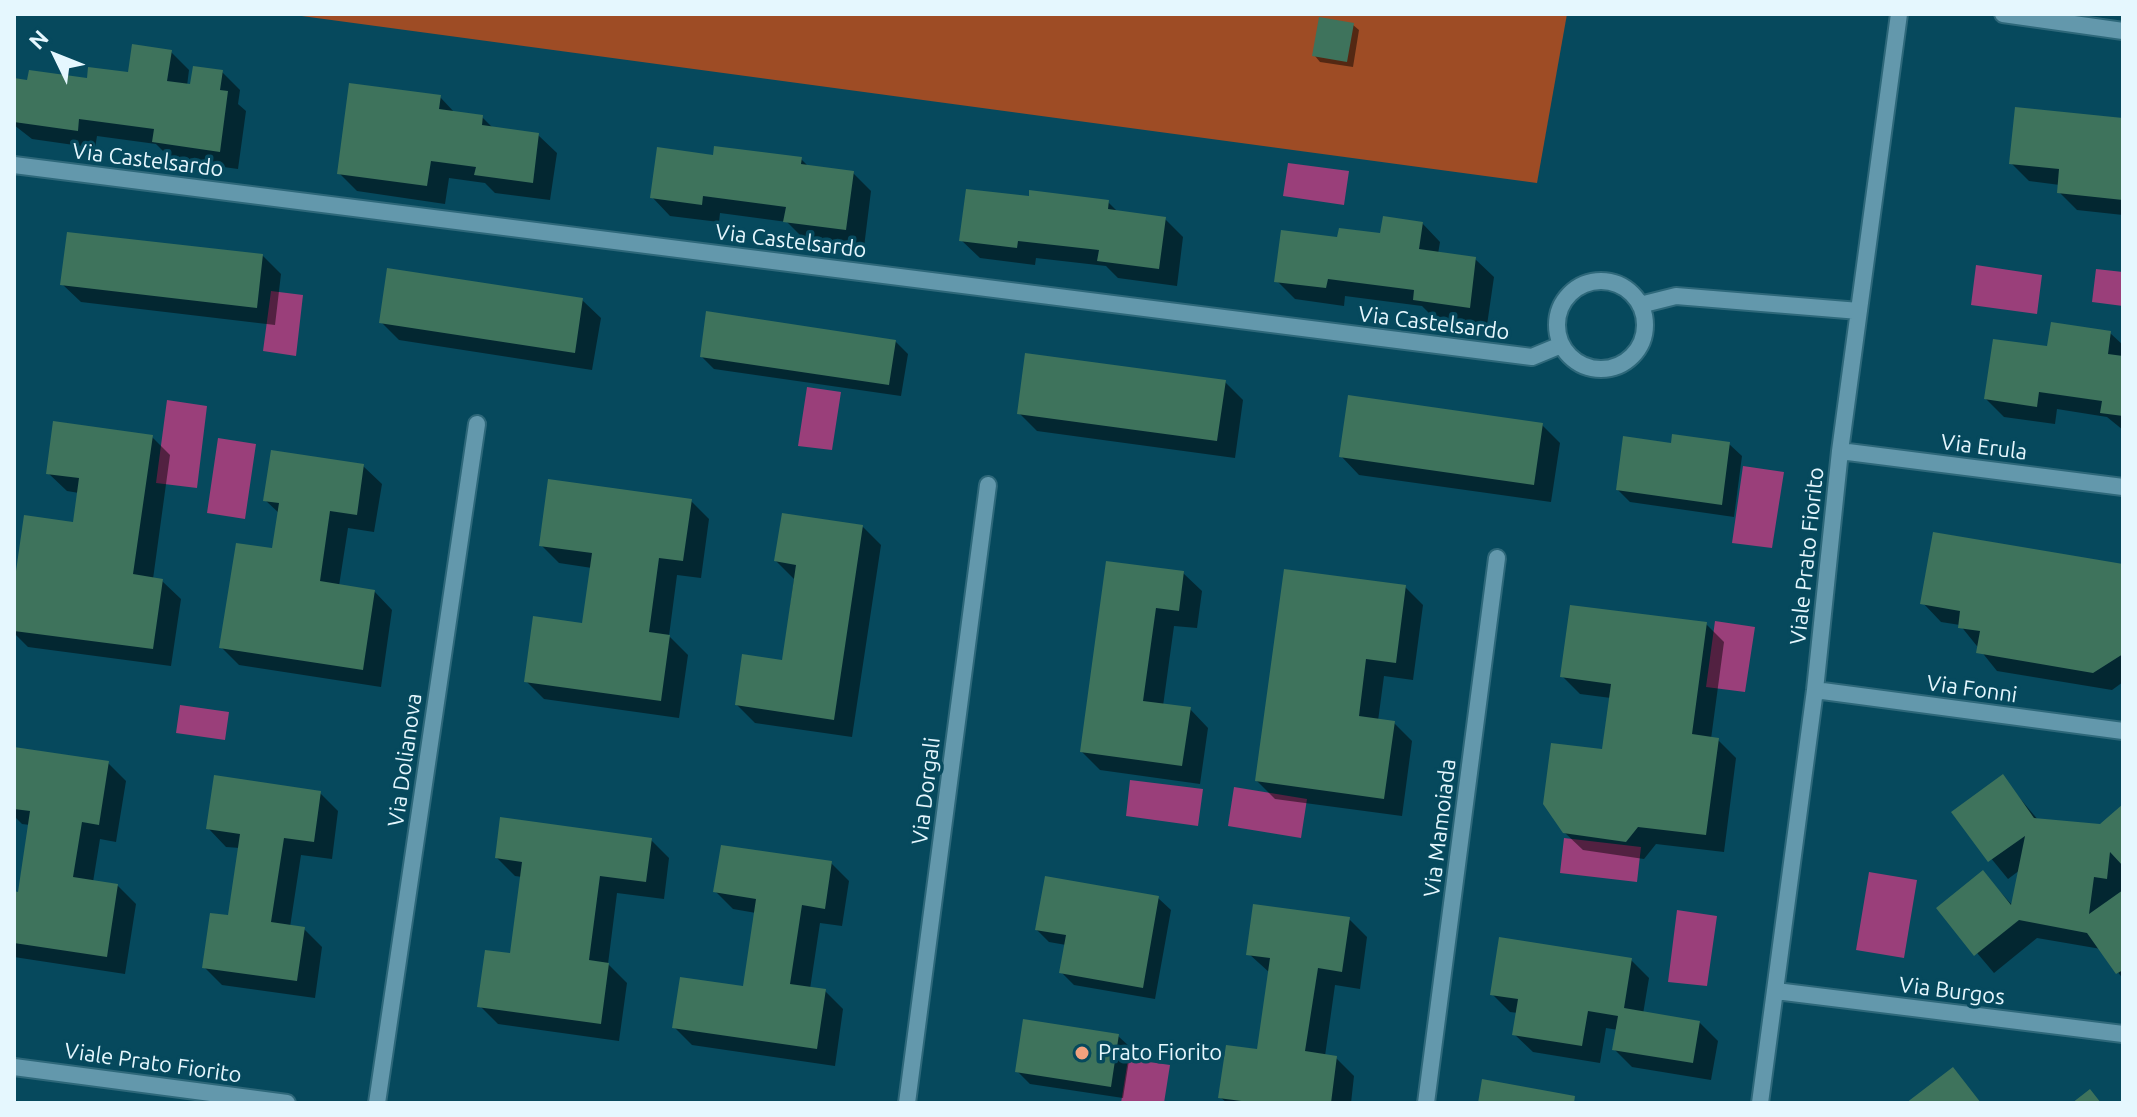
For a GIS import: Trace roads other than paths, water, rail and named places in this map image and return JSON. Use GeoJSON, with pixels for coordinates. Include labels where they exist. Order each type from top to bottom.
{"type":"FeatureCollection","features":[{"type":"Feature","properties":{"kind":"street","name":"Viale Prato Fiorito"},"geometry":{"type":"LineString","coordinates":[[1760,1103],[1815,690],[1840,451],[1899,14]]}},
{"type":"Feature","properties":{"kind":"street"},"geometry":{"type":"LineString","coordinates":[[2003,14],[2123,31]]}},
{"type":"Feature","properties":{"kind":"street","name":"Via Castelsardo"},"geometry":{"type":"LineString","coordinates":[[14,165],[1532,357],[1561,345]]}},
{"type":"Feature","properties":{"kind":"street"},"geometry":{"type":"LineString","coordinates":[[1599,281],[1616,284],[1631,292],[1640,305],[1646,323],[1643,340],[1634,355],[1620,366],[1603,370],[1586,367],[1571,359],[1561,345],[1556,328],[1559,311],[1568,295],[1582,285],[1599,281]]}},
{"type":"Feature","properties":{"kind":"street"},"geometry":{"type":"LineString","coordinates":[[1640,305],[1676,296],[1859,311]]}},
{"type":"Feature","properties":{"kind":"street","name":"Via Dolianova"},"geometry":{"type":"LineString","coordinates":[[377,1103],[477,424]]}},
{"type":"Feature","properties":{"kind":"street","name":"Via Erula"},"geometry":{"type":"LineString","coordinates":[[1840,451],[2123,487]]}},
{"type":"Feature","properties":{"kind":"street","name":"Via Dorgali"},"geometry":{"type":"LineString","coordinates":[[907,1103],[988,485]]}},
{"type":"Feature","properties":{"kind":"street","name":"Via Mamoiada"},"geometry":{"type":"LineString","coordinates":[[1426,1103],[1497,558]]}},
{"type":"Feature","properties":{"kind":"street","name":"Via Fonni"},"geometry":{"type":"LineString","coordinates":[[1815,690],[2123,731]]}},
{"type":"Feature","properties":{"kind":"street","name":"Via Burgos"},"geometry":{"type":"LineString","coordinates":[[1776,991],[2123,1034]]}},
{"type":"Feature","properties":{"kind":"street","name":"Viale Prato Fiorito"},"geometry":{"type":"LineString","coordinates":[[14,1067],[252,1101],[287,1103]]}},
{"type":"Feature","properties":{"kind":"place","name":"Prato Fiorito"},"geometry":{"type":"Point","coordinates":[1082,1053]}}]}
